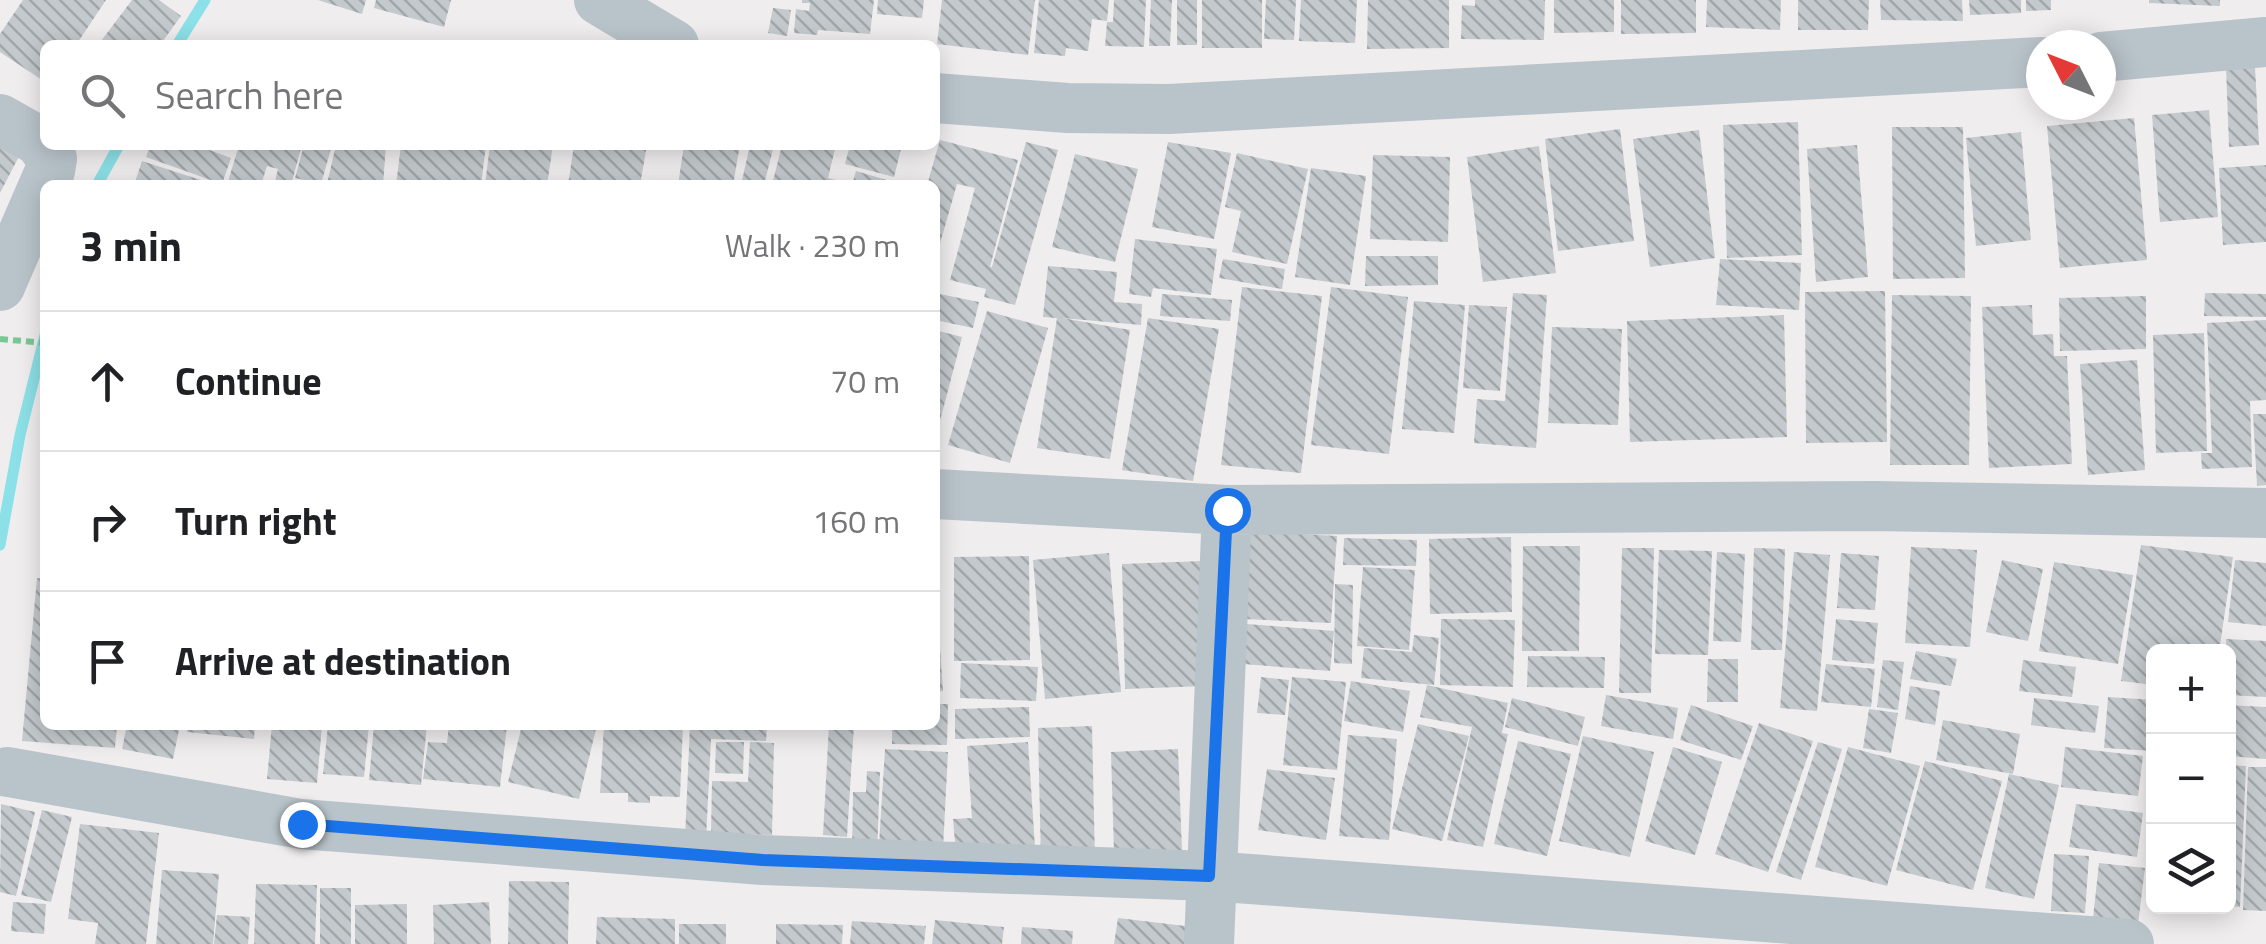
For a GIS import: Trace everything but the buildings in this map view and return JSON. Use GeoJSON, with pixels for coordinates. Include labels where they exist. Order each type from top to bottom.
{"type":"FeatureCollection","features":[{"type":"Feature","properties":{"kind":"street"},"geometry":{"type":"LineString","coordinates":[[623,7],[667,40]]}},
{"type":"Feature","properties":{"kind":"street"},"geometry":{"type":"LineString","coordinates":[[2116,56],[2266,42]]}},
{"type":"Feature","properties":{"kind":"street"},"geometry":{"type":"LineString","coordinates":[[940,98],[1068,108],[1169,109],[2026,63]]}},
{"type":"Feature","properties":{"kind":"street"},"geometry":{"type":"LineString","coordinates":[[0,119],[40,142]]}},
{"type":"Feature","properties":{"kind":"street"},"geometry":{"type":"LineString","coordinates":[[46,150],[52,159],[46,180]]}},
{"type":"Feature","properties":{"kind":"street"},"geometry":{"type":"LineString","coordinates":[[0,286],[40,194]]}},
{"type":"Feature","properties":{"kind":"street"},"geometry":{"type":"LineString","coordinates":[[940,494],[1227,510],[1874,506],[2266,513]]}},
{"type":"Feature","properties":{"kind":"street"},"geometry":{"type":"LineString","coordinates":[[1208,944],[1227,510]]}},
{"type":"Feature","properties":{"kind":"street"},"geometry":{"type":"LineString","coordinates":[[8,772],[302,824],[763,860],[1209,876],[2129,944]]}},
{"type":"Feature","properties":{"kind":"path"},"geometry":{"type":"LineString","coordinates":[[1,338],[40,342]]}},
{"type":"Feature","properties":{"kind":"waterway"},"geometry":{"type":"LineString","coordinates":[[180,40],[205,0]]}},
{"type":"Feature","properties":{"kind":"waterway"},"geometry":{"type":"LineString","coordinates":[[100,180],[116,150]]}},
{"type":"Feature","properties":{"kind":"waterway"},"geometry":{"type":"LineString","coordinates":[[0,545],[20,435],[40,355]]}},
{"type":"Feature","properties":{"kind":"route"},"geometry":{"type":"LineString","coordinates":[[302,824],[763,860],[1209,876],[1227,510]]}}]}
